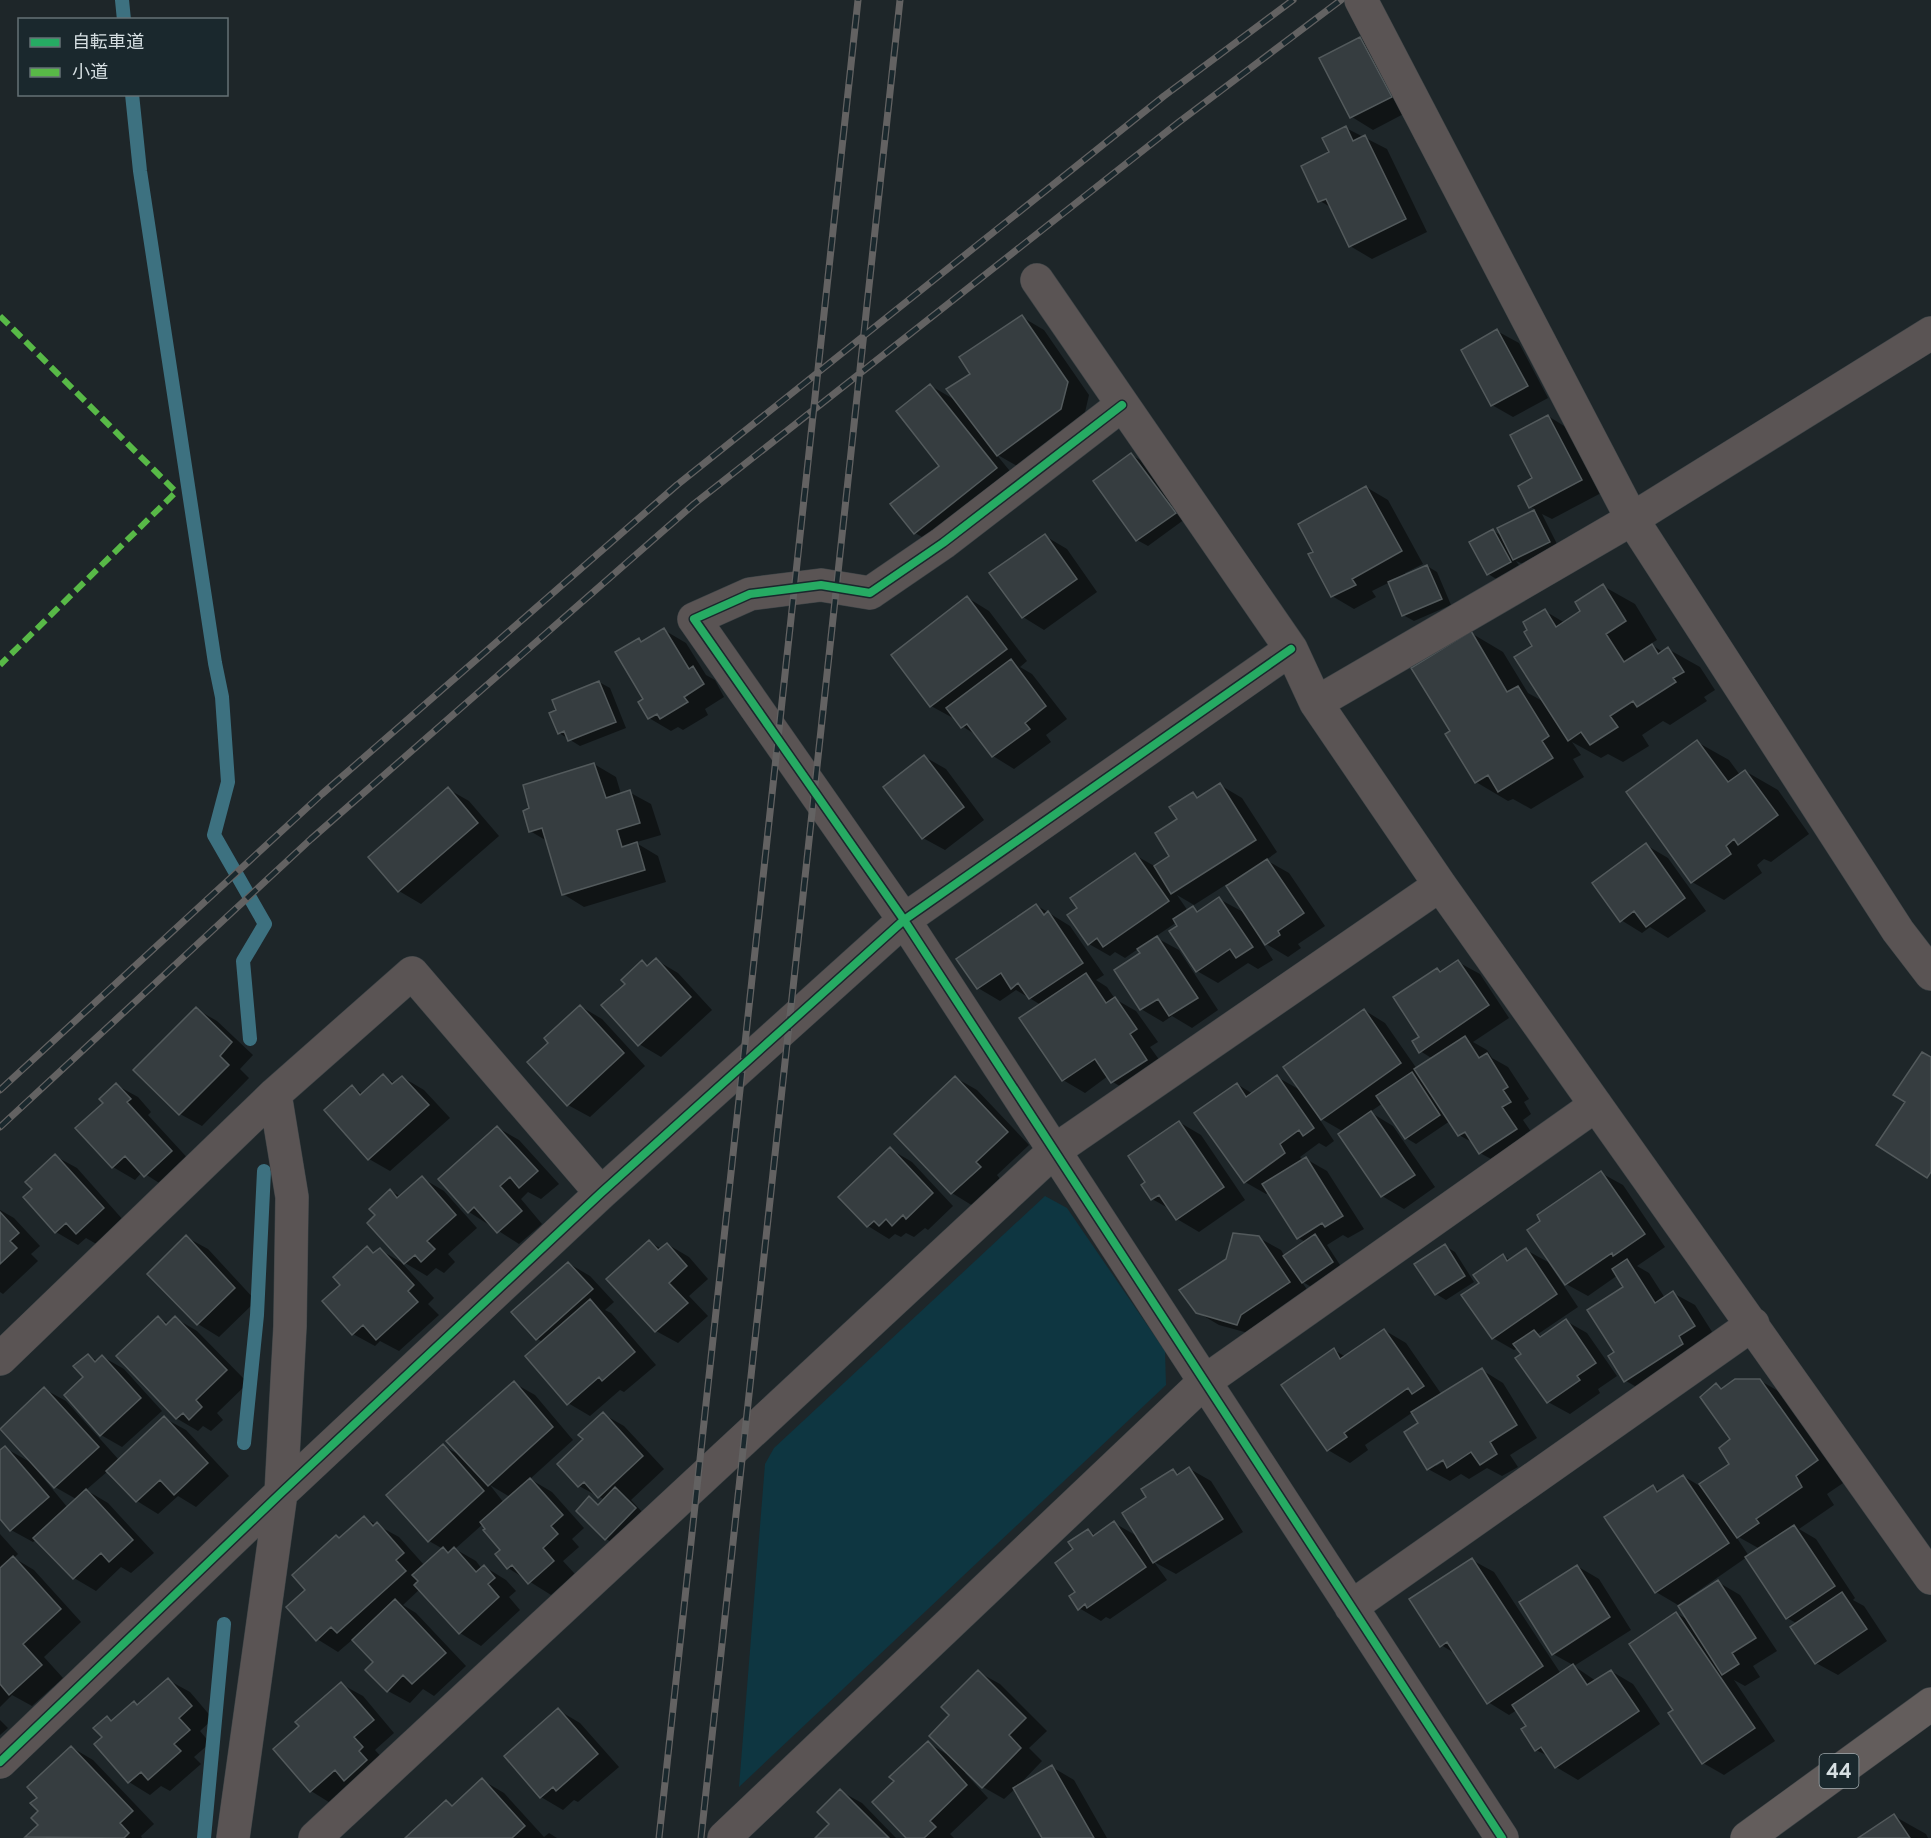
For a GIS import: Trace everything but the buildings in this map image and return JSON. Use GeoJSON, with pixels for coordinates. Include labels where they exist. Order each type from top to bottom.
{"type":"FeatureCollection","features":[{"type":"Feature","properties":{"kind":"main road","name":"44"},"geometry":{"type":"LineString","coordinates":[[1747,1838],[1931,1704]]}},
{"type":"Feature","properties":{"kind":"street"},"geometry":{"type":"LineString","coordinates":[[1361,0],[1632,519],[1898,931],[1931,974]]}},
{"type":"Feature","properties":{"kind":"street"},"geometry":{"type":"LineString","coordinates":[[1037,280],[1291,649],[1316,703],[1440,885],[1931,1578]]}},
{"type":"Feature","properties":{"kind":"street"},"geometry":{"type":"LineString","coordinates":[[1316,703],[1632,519],[1931,333]]}},
{"type":"Feature","properties":{"kind":"street"},"geometry":{"type":"LineString","coordinates":[[1122,405],[943,543],[870,593],[821,585],[750,594],[694,619],[904,920],[1502,1838]]}},
{"type":"Feature","properties":{"kind":"street"},"geometry":{"type":"LineString","coordinates":[[0,1762],[281,1493],[602,1193],[904,920],[1291,649]]}},
{"type":"Feature","properties":{"kind":"street"},"geometry":{"type":"LineString","coordinates":[[315,1838],[1054,1151],[1440,885]]}},
{"type":"Feature","properties":{"kind":"street"},"geometry":{"type":"LineString","coordinates":[[0,1359],[275,1094],[412,973],[602,1193]]}},
{"type":"Feature","properties":{"kind":"street"},"geometry":{"type":"LineString","coordinates":[[233,1838],[281,1493],[290,1326],[292,1197],[275,1094]]}},
{"type":"Feature","properties":{"kind":"street"},"geometry":{"type":"LineString","coordinates":[[724,1838],[1204,1382],[1596,1105]]}},
{"type":"Feature","properties":{"kind":"street"},"geometry":{"type":"LineString","coordinates":[[1351,1607],[1753,1324]]}},
{"type":"Feature","properties":{"kind":"shaded area"},"geometry":{"type":"Polygon","coordinates":[[[1045,1196],[1067,1208],[1165,1351],[1166,1385],[739,1787],[765,1464],[774,1448],[1045,1196]]]}},
{"type":"Feature","properties":{"kind":"waterway"},"geometry":{"type":"LineString","coordinates":[[122,0],[124,18]]}},
{"type":"Feature","properties":{"kind":"waterway"},"geometry":{"type":"LineString","coordinates":[[132,96],[140,171],[222,697],[228,782],[214,835],[265,924],[243,961],[250,1039]]}},
{"type":"Feature","properties":{"kind":"waterway"},"geometry":{"type":"LineString","coordinates":[[244,1443],[257,1315],[264,1171]]}},
{"type":"Feature","properties":{"kind":"waterway"},"geometry":{"type":"LineString","coordinates":[[204,1838],[224,1624]]}},
{"type":"Feature","properties":{"kind":"railway"},"geometry":{"type":"LineString","coordinates":[[659,1838],[858,0]]}},
{"type":"Feature","properties":{"kind":"railway"},"geometry":{"type":"LineString","coordinates":[[701,1838],[900,0]]}},
{"type":"Feature","properties":{"kind":"railway"},"geometry":{"type":"LineString","coordinates":[[0,1090],[322,794],[677,485],[1164,96],[1293,0]]}},
{"type":"Feature","properties":{"kind":"railway"},"geometry":{"type":"LineString","coordinates":[[0,1127],[311,839],[694,504],[1179,122],[1341,0]]}},
{"type":"Feature","properties":{"kind":"marked path"},"geometry":{"type":"LineString","coordinates":[[0,316],[176,492],[0,665]]}},
{"type":"Feature","properties":{"kind":"cycle path"},"geometry":{"type":"LineString","coordinates":[[1122,405],[943,543],[870,593],[821,585],[750,594],[694,619],[904,920],[1502,1838]]}},
{"type":"Feature","properties":{"kind":"cycle path"},"geometry":{"type":"LineString","coordinates":[[0,1762],[281,1493],[601,1193],[904,920],[1291,649]]}}]}
